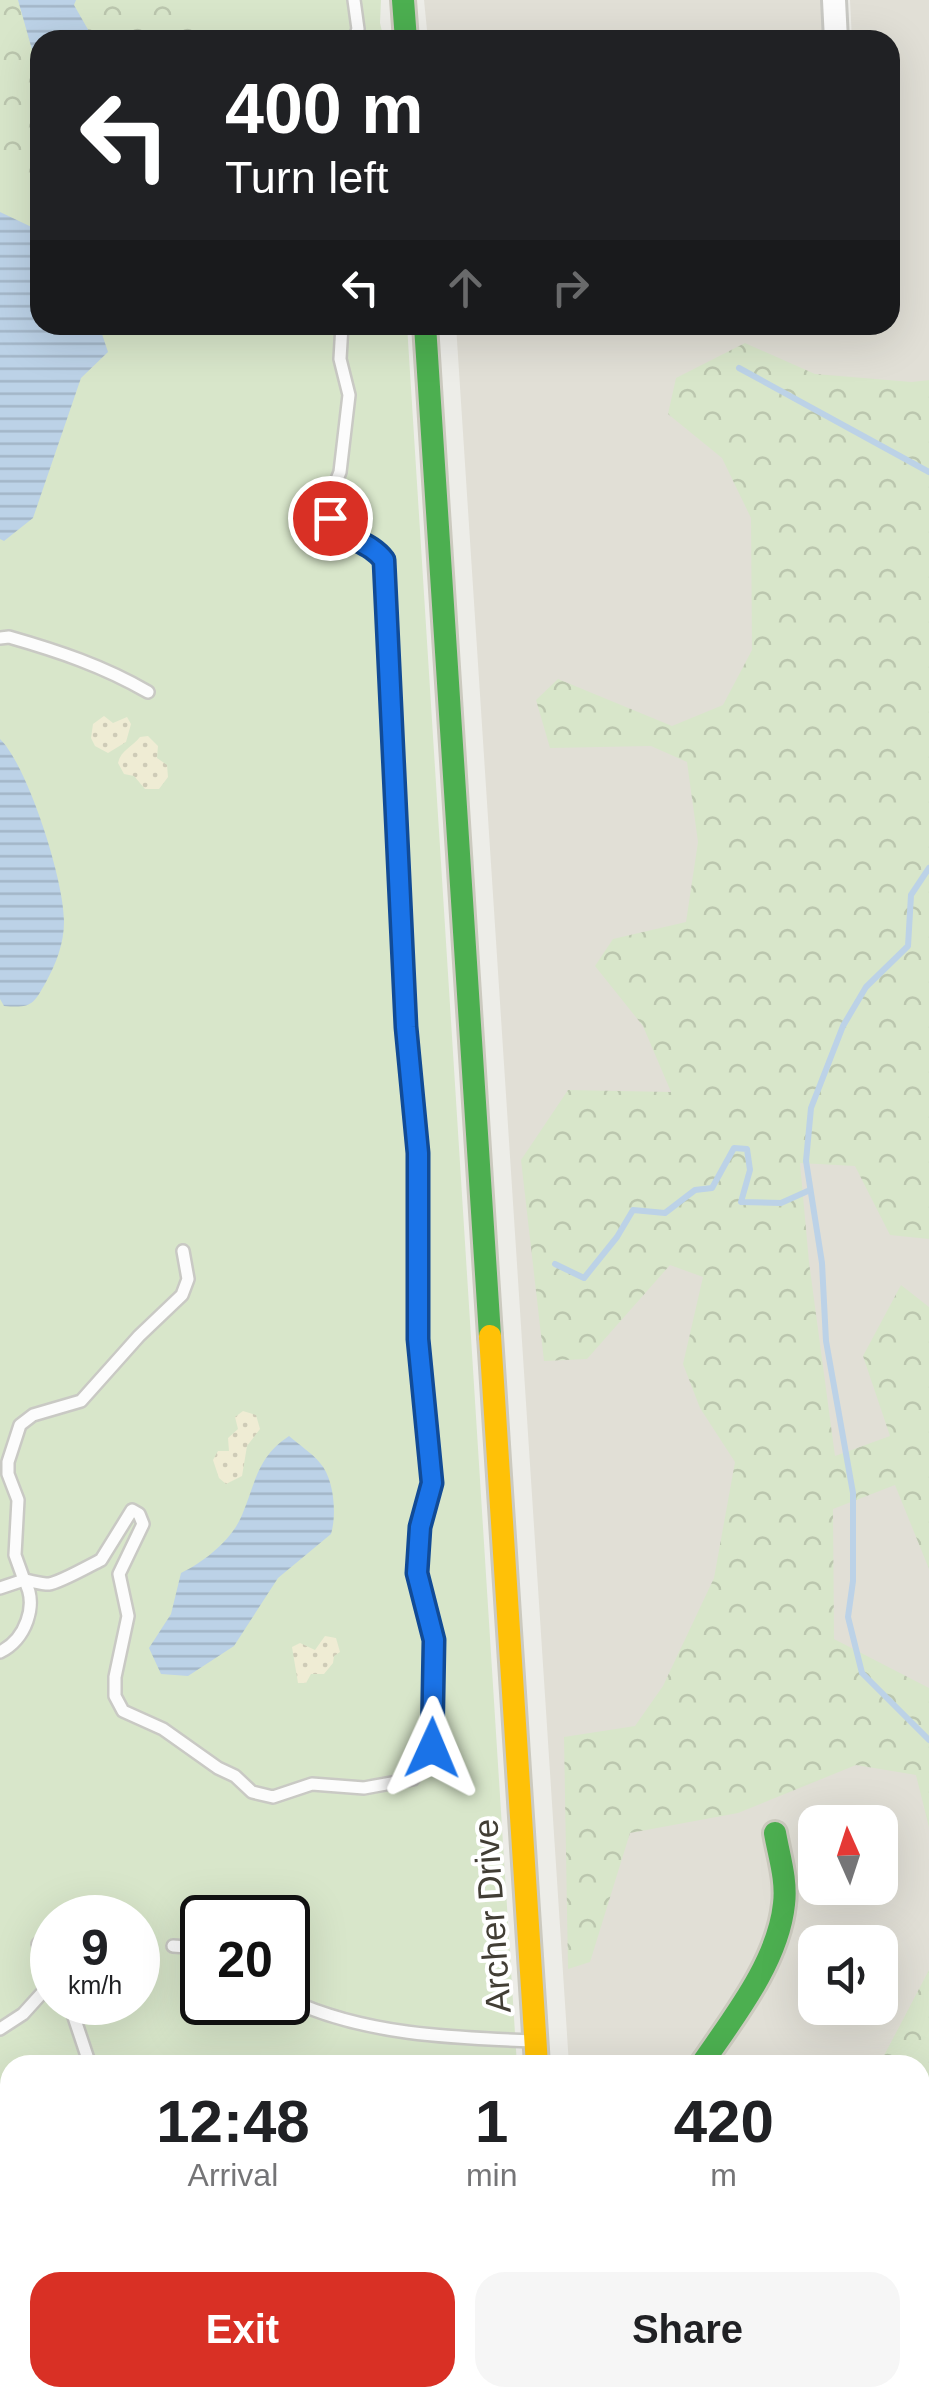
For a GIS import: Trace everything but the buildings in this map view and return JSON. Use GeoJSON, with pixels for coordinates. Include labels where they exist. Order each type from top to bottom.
{"type":"FeatureCollection","features":[{"type":"Feature","properties":{"kind":"street"},"geometry":{"type":"LineString","coordinates":[[403,0],[405,30]]}},
{"type":"Feature","properties":{"kind":"street"},"geometry":{"type":"LineString","coordinates":[[834,0],[836,30]]}},
{"type":"Feature","properties":{"kind":"street","name":"Archer Drive"},"geometry":{"type":"LineString","coordinates":[[426,335],[536,2055]]}},
{"type":"Feature","properties":{"kind":"street"},"geometry":{"type":"LineString","coordinates":[[708,2055],[738,2011],[779,1925],[784,1884],[775,1833]]}},
{"type":"Feature","properties":{"kind":"lane"},"geometry":{"type":"LineString","coordinates":[[354,0],[357,30]]}},
{"type":"Feature","properties":{"kind":"lane"},"geometry":{"type":"LineString","coordinates":[[0,1588],[24,1580],[49,1584],[101,1560],[132,1510],[139,1514],[143,1524],[119,1574],[128,1616],[115,1677],[115,1696],[124,1711],[163,1730],[252,1792],[274,1797],[312,1784],[364,1788],[394,1784],[412,1778],[432,1748],[434,1640],[417,1573],[420,1527],[432,1483],[418,1339],[418,1153],[406,1027],[384,560],[374,547],[337,531],[326,504],[340,472],[349,395],[340,359],[341,335]]}},
{"type":"Feature","properties":{"kind":"lane"},"geometry":{"type":"LineString","coordinates":[[0,638],[66,653],[148,692]]}},
{"type":"Feature","properties":{"kind":"lane"},"geometry":{"type":"LineString","coordinates":[[0,1652],[14,1646],[24,1633],[30,1601],[14,1555],[18,1500],[8,1474],[20,1424],[33,1414],[82,1402],[139,1336],[182,1295],[188,1279],[183,1251]]}},
{"type":"Feature","properties":{"kind":"lane"},"geometry":{"type":"LineString","coordinates":[[97,1562],[119,1574]]}},
{"type":"Feature","properties":{"kind":"lane"},"geometry":{"type":"LineString","coordinates":[[173,1946],[180,1946]]}},
{"type":"Feature","properties":{"kind":"lane"},"geometry":{"type":"LineString","coordinates":[[0,2029],[30,2005]]}},
{"type":"Feature","properties":{"kind":"lane"},"geometry":{"type":"LineString","coordinates":[[310,2008],[342,2021],[437,2036],[535,2041]]}},
{"type":"Feature","properties":{"kind":"lane"},"geometry":{"type":"LineString","coordinates":[[77,2025],[87,2055]]}},
{"type":"Feature","properties":{"kind":"shaded area"},"geometry":{"type":"Polygon","coordinates":[[[424,0],[823,0],[824,30],[427,30],[424,0]]]}},
{"type":"Feature","properties":{"kind":"shaded area"},"geometry":{"type":"Polygon","coordinates":[[[850,0],[929,0],[929,2046],[924,2055],[568,2055],[457,335],[900,335],[900,30],[852,30],[850,0]]]}},
{"type":"Feature","properties":{"kind":"green space"},"geometry":{"type":"Polygon","coordinates":[[[0,0],[381,0],[382,30],[30,30],[30,335],[408,335],[516,2055],[0,2055],[0,0]]]}},
{"type":"Feature","properties":{"kind":"green space"},"geometry":{"type":"Polygon","coordinates":[[[0,0],[18,0],[30,41],[30,180],[0,175],[0,0]]]}},
{"type":"Feature","properties":{"kind":"green space"},"geometry":{"type":"Polygon","coordinates":[[[76,0],[198,0],[196,30],[88,30],[74,5],[76,0]]]}},
{"type":"Feature","properties":{"kind":"green space"},"geometry":{"type":"Polygon","coordinates":[[[745,343],[815,374],[929,380],[929,1239],[890,1235],[855,1166],[800,1163],[835,1456],[890,1436],[863,1356],[901,1285],[929,1307],[929,1569],[895,1485],[833,1509],[834,1639],[929,1688],[929,1827],[916,1775],[856,1765],[738,1813],[630,1833],[590,1962],[568,1969],[564,1737],[635,1726],[663,1686],[714,1578],[735,1462],[700,1408],[683,1364],[703,1277],[670,1265],[587,1359],[544,1361],[521,1160],[568,1090],[671,1092],[643,1026],[595,966],[613,939],[686,922],[698,842],[687,762],[651,746],[550,748],[536,700],[558,679],[672,726],[723,705],[752,650],[751,518],[722,458],[668,414],[676,378],[745,343]]]}},
{"type":"Feature","properties":{"kind":"green space"},"geometry":{"type":"Polygon","coordinates":[[[929,1970],[929,2055],[884,2055],[929,1970]]]}},
{"type":"Feature","properties":{"kind":"sand"},"geometry":{"type":"Polygon","coordinates":[[[104,716],[113,723],[127,717],[131,724],[126,742],[108,753],[95,746],[91,738],[93,724],[104,716]]]}},
{"type":"Feature","properties":{"kind":"sand"},"geometry":{"type":"Polygon","coordinates":[[[148,736],[158,746],[157,758],[167,765],[168,777],[159,789],[145,789],[134,776],[124,774],[118,763],[140,737],[148,736]]]}},
{"type":"Feature","properties":{"kind":"sand"},"geometry":{"type":"Polygon","coordinates":[[[243,1411],[256,1415],[260,1429],[247,1446],[242,1476],[226,1484],[219,1478],[213,1460],[218,1451],[229,1451],[228,1438],[238,1429],[235,1417],[243,1411]]]}},
{"type":"Feature","properties":{"kind":"sand"},"geometry":{"type":"Polygon","coordinates":[[[325,1636],[336,1638],[340,1652],[324,1674],[311,1674],[306,1683],[298,1683],[292,1647],[300,1643],[315,1650],[325,1636]]]}},
{"type":"Feature","properties":{"kind":"water"},"geometry":{"type":"Polygon","coordinates":[[[18,0],[76,0],[74,5],[88,30],[30,30],[30,43],[18,0]]]}},
{"type":"Feature","properties":{"kind":"water"},"geometry":{"type":"Polygon","coordinates":[[[0,212],[30,226],[30,335],[102,335],[108,352],[81,378],[33,518],[4,541],[0,539],[0,212]]]}},
{"type":"Feature","properties":{"kind":"water"},"geometry":{"type":"Polygon","coordinates":[[[0,739],[33,798],[52,854],[63,904],[64,930],[56,961],[38,996],[21,1006],[4,1006],[0,999],[0,739]]]}},
{"type":"Feature","properties":{"kind":"water"},"geometry":{"type":"Polygon","coordinates":[[[289,1436],[325,1470],[334,1507],[331,1534],[278,1578],[234,1646],[188,1676],[161,1674],[149,1648],[171,1614],[181,1573],[208,1556],[231,1533],[263,1462],[289,1436]]]}},
{"type":"Feature","properties":{"kind":"waterway"},"geometry":{"type":"LineString","coordinates":[[739,368],[929,472]]}},
{"type":"Feature","properties":{"kind":"waterway"},"geometry":{"type":"LineString","coordinates":[[929,868],[911,895],[908,946],[866,987],[843,1026],[811,1108],[806,1161],[822,1263],[826,1341],[853,1493],[853,1581],[848,1617],[862,1673],[929,1740]]}},
{"type":"Feature","properties":{"kind":"waterway"},"geometry":{"type":"LineString","coordinates":[[555,1264],[584,1278],[633,1210],[665,1213],[695,1190],[712,1188],[734,1148],[747,1149],[750,1170],[741,1202],[781,1203],[810,1190]]}},
{"type":"Feature","properties":{"kind":"traffic: fast"},"geometry":{"type":"LineString","coordinates":[[403,0],[405,30]]}},
{"type":"Feature","properties":{"kind":"traffic: fast"},"geometry":{"type":"LineString","coordinates":[[426,335],[490,1336]]}},
{"type":"Feature","properties":{"kind":"traffic: fast"},"geometry":{"type":"LineString","coordinates":[[708,2055],[764,1968],[780,1926],[784,1886],[775,1833]]}},
{"type":"Feature","properties":{"kind":"traffic: slow"},"geometry":{"type":"LineString","coordinates":[[490,1336],[536,2055]]}},
{"type":"Feature","properties":{"kind":"route"},"geometry":{"type":"LineString","coordinates":[[330,518],[337,531],[374,547],[384,560],[406,1027],[418,1153],[418,1339],[432,1483],[420,1527],[417,1573],[434,1640],[432,1748]]}}]}
